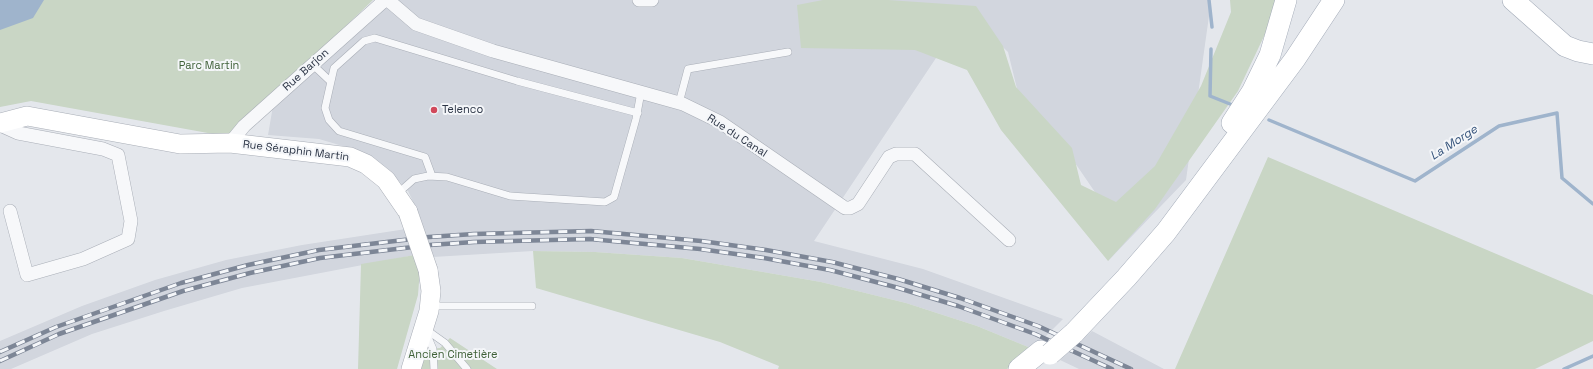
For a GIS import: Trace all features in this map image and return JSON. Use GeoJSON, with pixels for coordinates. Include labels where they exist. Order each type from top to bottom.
{"type":"FeatureCollection","features":[{"type":"Feature","properties":{"kind":"main road"},"geometry":{"type":"LineString","coordinates":[[1211,157],[1252,92],[1270,56],[1286,0]]}},
{"type":"Feature","properties":{"kind":"main road"},"geometry":{"type":"LineString","coordinates":[[1069,331],[1159,226],[1258,96],[1323,0]]}},
{"type":"Feature","properties":{"kind":"main road"},"geometry":{"type":"LineString","coordinates":[[1295,59],[1334,0]]}},
{"type":"Feature","properties":{"kind":"main road"},"geometry":{"type":"LineString","coordinates":[[1019,369],[1041,358],[1126,278],[1166,232],[1295,59],[1344,0]]}},
{"type":"Feature","properties":{"kind":"main road"},"geometry":{"type":"LineString","coordinates":[[1513,0],[1565,46],[1588,50]]}},
{"type":"Feature","properties":{"kind":"street","name":"Rue Barjon"},"geometry":{"type":"LineString","coordinates":[[230,143],[244,126],[386,0]]}},
{"type":"Feature","properties":{"kind":"street","name":"Rue du Canal"},"geometry":{"type":"LineString","coordinates":[[386,0],[416,24],[493,51],[679,103],[720,122],[844,208],[850,208],[858,204],[889,157],[896,154],[915,154],[1009,240]]}},
{"type":"Feature","properties":{"kind":"street"},"geometry":{"type":"LineString","coordinates":[[639,0],[652,0]]}},
{"type":"Feature","properties":{"kind":"street","name":"Rue Séraphin Martin"},"geometry":{"type":"LineString","coordinates":[[0,124],[27,116],[180,144],[230,143],[350,157],[366,164],[386,180],[408,212],[428,270],[430,291],[429,306],[424,328],[411,369]]}},
{"type":"Feature","properties":{"kind":"street"},"geometry":{"type":"LineString","coordinates":[[0,124],[18,134],[103,149],[118,155],[131,221],[128,239],[83,259],[27,275],[10,211]]}},
{"type":"Feature","properties":{"kind":"lane"},"geometry":{"type":"LineString","coordinates":[[432,176],[425,157],[339,131],[329,120],[325,108],[334,68],[364,41],[375,38],[517,81],[638,113]]}},
{"type":"Feature","properties":{"kind":"lane"},"geometry":{"type":"LineString","coordinates":[[679,103],[688,69],[788,52]]}},
{"type":"Feature","properties":{"kind":"lane"},"geometry":{"type":"LineString","coordinates":[[313,65],[330,81]]}},
{"type":"Feature","properties":{"kind":"lane"},"geometry":{"type":"LineString","coordinates":[[397,194],[414,179],[432,176],[447,177],[510,196],[605,202],[614,197],[638,113],[641,92]]}},
{"type":"Feature","properties":{"kind":"lane"},"geometry":{"type":"LineString","coordinates":[[429,306],[532,306]]}},
{"type":"Feature","properties":{"kind":"lane"},"geometry":{"type":"LineString","coordinates":[[424,328],[445,343],[466,367],[473,369]]}},
{"type":"Feature","properties":{"kind":"lane"},"geometry":{"type":"LineString","coordinates":[[424,328],[433,349],[434,369]]}},
{"type":"Feature","properties":{"kind":"shaded area"},"geometry":{"type":"Polygon","coordinates":[[[385,0],[1209,0],[1209,16],[1186,180],[1108,261],[1114,220],[1071,157],[1021,105],[1008,52],[983,28],[962,19],[814,241],[923,269],[1063,319],[1033,349],[977,326],[906,303],[821,282],[682,258],[595,252],[533,251],[433,257],[419,214],[408,191],[388,169],[363,152],[319,139],[268,135],[274,100],[385,0]]]}},
{"type":"Feature","properties":{"kind":"shaded area"},"geometry":{"type":"Polygon","coordinates":[[[406,229],[415,255],[242,288],[92,334],[11,369],[0,369],[0,341],[82,306],[155,280],[226,260],[302,245],[406,229]]]}},
{"type":"Feature","properties":{"kind":"shaded area"},"geometry":{"type":"Polygon","coordinates":[[[1092,331],[1164,369],[1079,369],[1060,360],[1092,331]]]}},
{"type":"Feature","properties":{"kind":"green space","name":"Parc Martin"},"geometry":{"type":"Polygon","coordinates":[[[0,0],[373,0],[230,137],[31,101],[0,107],[0,0]]]}},
{"type":"Feature","properties":{"kind":"green space"},"geometry":{"type":"Polygon","coordinates":[[[823,0],[888,0],[976,6],[1003,46],[1016,87],[1072,148],[1081,185],[1116,202],[1155,166],[1201,86],[1231,12],[1230,0],[1276,0],[1276,11],[1238,91],[1155,209],[1108,261],[1001,130],[967,70],[915,50],[801,48],[797,5],[823,0]]]}},
{"type":"Feature","properties":{"kind":"green space"},"geometry":{"type":"Polygon","coordinates":[[[1268,157],[1593,295],[1593,341],[1535,369],[1175,369],[1268,157]]]}},
{"type":"Feature","properties":{"kind":"green space"},"geometry":{"type":"Polygon","coordinates":[[[533,251],[595,252],[682,258],[821,282],[906,303],[977,326],[1033,349],[1007,369],[778,369],[779,366],[720,342],[536,288],[533,251]]]}},
{"type":"Feature","properties":{"kind":"green space"},"geometry":{"type":"Polygon","coordinates":[[[415,255],[420,269],[418,295],[397,369],[358,369],[361,264],[415,255]]]}},
{"type":"Feature","properties":{"kind":"green space","name":"Ancien Cimetière"},"geometry":{"type":"Polygon","coordinates":[[[450,338],[497,369],[419,369],[425,349],[440,348],[450,338]]]}},
{"type":"Feature","properties":{"kind":"water"},"geometry":{"type":"Polygon","coordinates":[[[0,0],[44,0],[33,18],[0,30],[0,0]]]}},
{"type":"Feature","properties":{"kind":"waterway","name":"La Morge"},"geometry":{"type":"LineString","coordinates":[[1209,0],[1212,27]]}},
{"type":"Feature","properties":{"kind":"waterway","name":"La Morge"},"geometry":{"type":"LineString","coordinates":[[1211,49],[1210,96],[1235,106]]}},
{"type":"Feature","properties":{"kind":"waterway","name":"La Morge"},"geometry":{"type":"LineString","coordinates":[[1269,120],[1415,181],[1499,126],[1557,113],[1562,178],[1593,204]]}},
{"type":"Feature","properties":{"kind":"waterway","name":"La Morge"},"geometry":{"type":"LineString","coordinates":[[1564,369],[1593,356]]}},
{"type":"Feature","properties":{"kind":"railway"},"geometry":{"type":"LineString","coordinates":[[0,352],[56,327],[181,283],[248,265],[319,250],[429,237],[474,234],[591,231],[701,241],[766,250],[832,262],[898,279],[960,298],[1038,326],[1131,369]]}},
{"type":"Feature","properties":{"kind":"railway"},"geometry":{"type":"LineString","coordinates":[[0,361],[59,334],[183,291],[250,273],[320,258],[430,245],[474,242],[590,239],[700,249],[764,258],[830,270],[895,287],[958,306],[1035,334],[1112,369]]}},
{"type":"Feature","properties":{"kind":"place","name":"Telenco"},"geometry":{"type":"Point","coordinates":[434,110]}}]}
